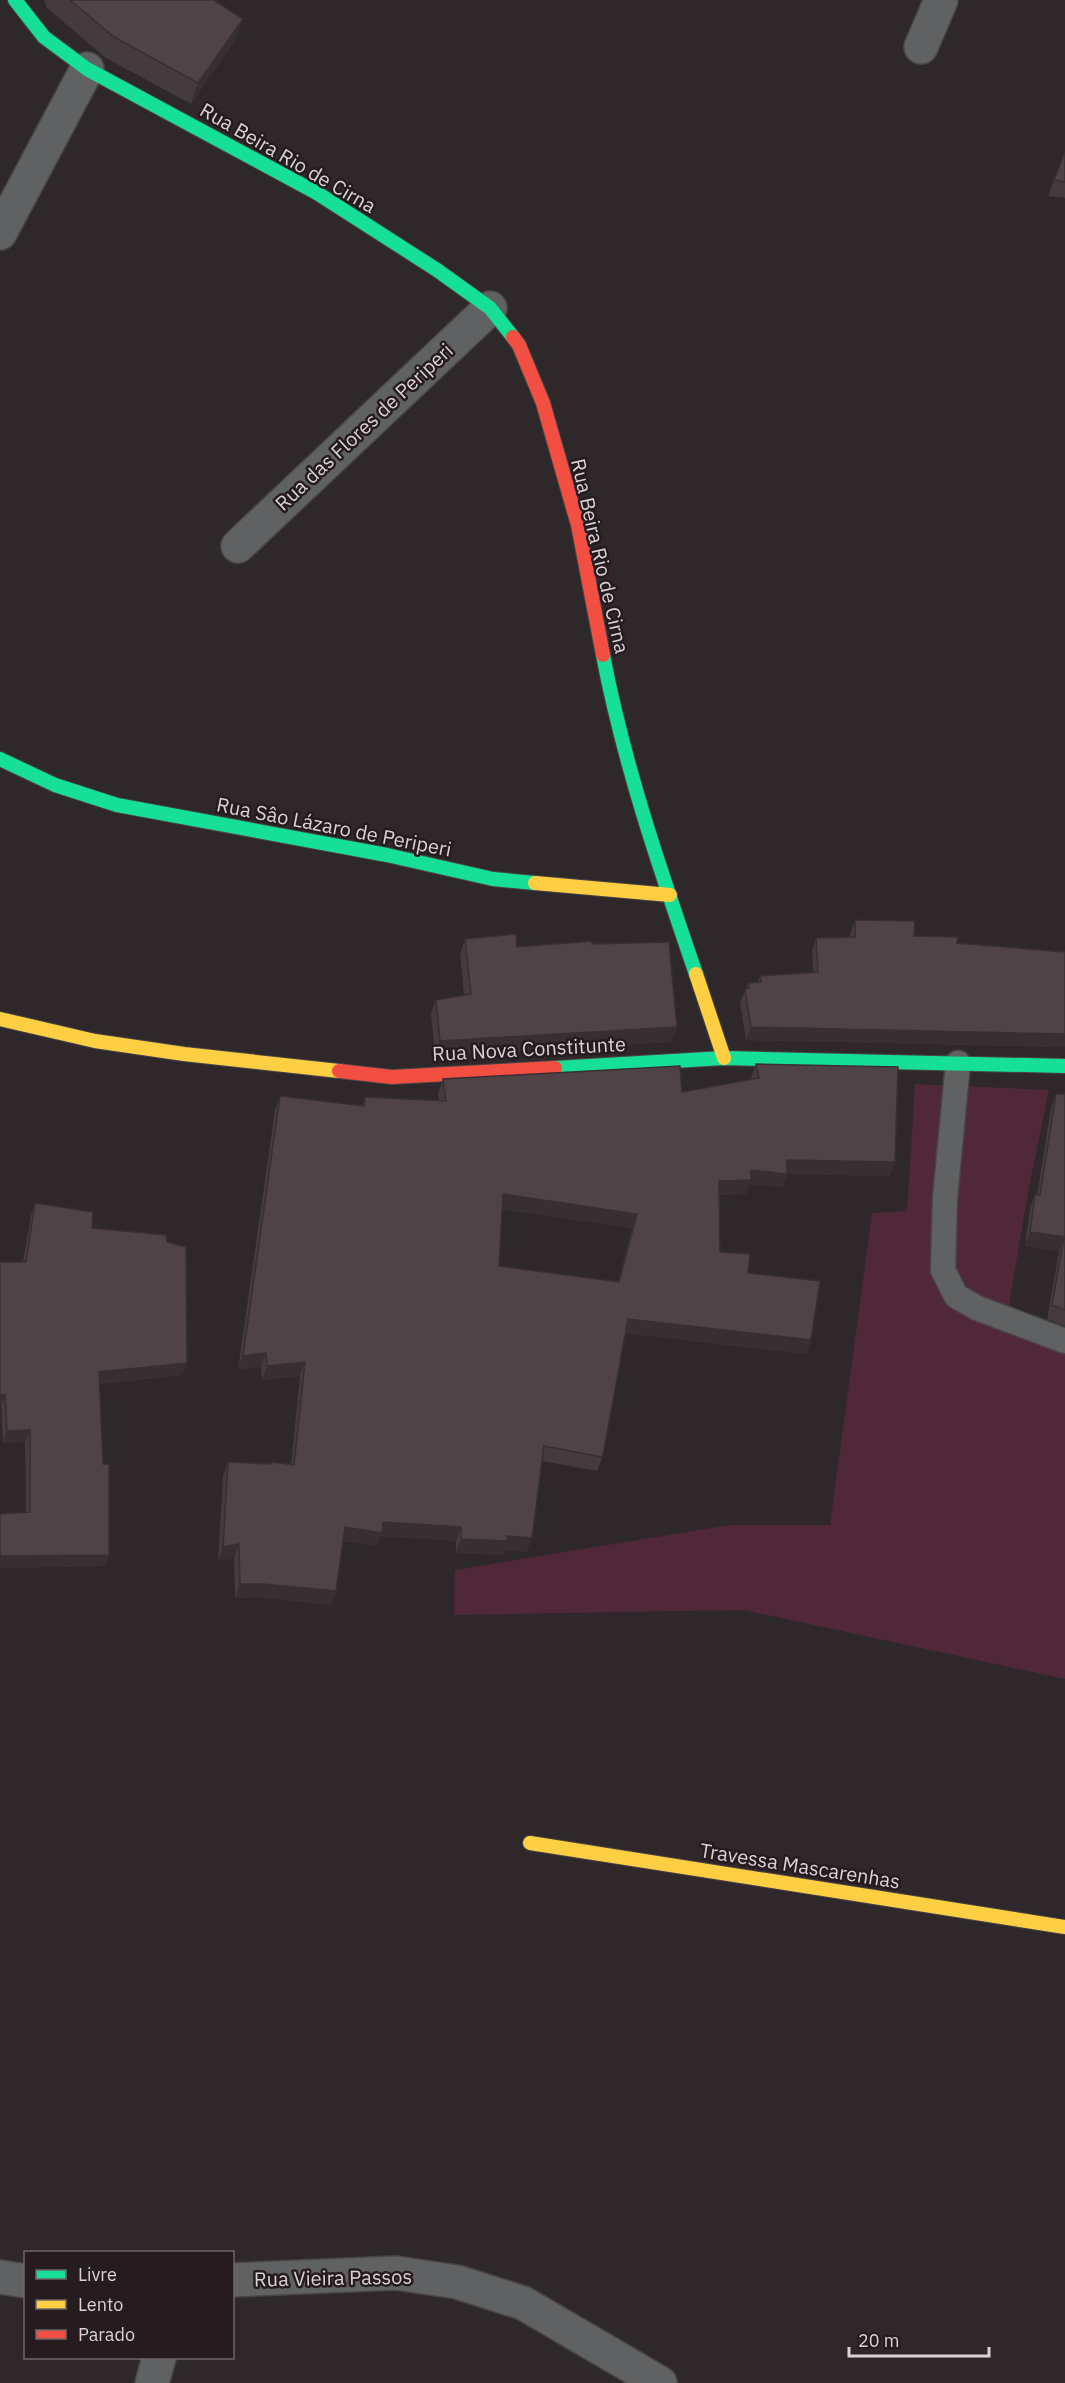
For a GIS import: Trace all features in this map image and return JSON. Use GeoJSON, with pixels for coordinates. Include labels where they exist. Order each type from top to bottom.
{"type":"FeatureCollection","features":[{"type":"Feature","properties":{"kind":"street","name":"Rua Beira Rio de Cirna"},"geometry":{"type":"LineString","coordinates":[[15,0],[44,37],[87,69],[317,193],[437,270],[490,308],[519,345],[543,403],[578,525],[612,703],[640,809],[724,1058]]}},
{"type":"Feature","properties":{"kind":"street"},"geometry":{"type":"LineString","coordinates":[[921,47],[941,0]]}},
{"type":"Feature","properties":{"kind":"street"},"geometry":{"type":"LineString","coordinates":[[0,233],[87,69]]}},
{"type":"Feature","properties":{"kind":"street","name":"Rua das Flores de Periperi"},"geometry":{"type":"LineString","coordinates":[[238,546],[490,308]]}},
{"type":"Feature","properties":{"kind":"street","name":"Rua Sâo Lázaro de Periperi"},"geometry":{"type":"LineString","coordinates":[[0,759],[55,784],[117,805],[387,855],[494,879],[670,895]]}},
{"type":"Feature","properties":{"kind":"street","name":"Rua Nova Constitunte"},"geometry":{"type":"LineString","coordinates":[[0,1019],[95,1041],[184,1054],[392,1077],[724,1058],[1065,1066]]}},
{"type":"Feature","properties":{"kind":"street","name":"Travessa Mascarenhas"},"geometry":{"type":"LineString","coordinates":[[530,1843],[1065,1927]]}},
{"type":"Feature","properties":{"kind":"street","name":"Rua Vieira Passos"},"geometry":{"type":"LineString","coordinates":[[234,2280],[396,2273],[457,2282],[523,2303],[660,2383]]}},
{"type":"Feature","properties":{"kind":"street"},"geometry":{"type":"LineString","coordinates":[[0,2277],[24,2281]]}},
{"type":"Feature","properties":{"kind":"street"},"geometry":{"type":"LineString","coordinates":[[152,2383],[159,2359]]}},
{"type":"Feature","properties":{"kind":"lane"},"geometry":{"type":"LineString","coordinates":[[958,1063],[945,1198],[943,1270],[956,1296],[977,1308],[1065,1341]]}},
{"type":"Feature","properties":{"kind":"shaded area"},"geometry":{"type":"Polygon","coordinates":[[[915,1084],[1049,1090],[1028,1192],[1007,1317],[1065,1336],[1065,1679],[744,1610],[454,1615],[455,1570],[730,1525],[830,1525],[872,1213],[907,1211],[915,1084]]]}},
{"type":"Feature","properties":{"kind":"building"},"geometry":{"type":"Polygon","coordinates":[[[70,0],[214,0],[243,19],[198,83],[114,37],[70,0]]]}},
{"type":"Feature","properties":{"kind":"building"},"geometry":{"type":"Polygon","coordinates":[[[1065,152],[1065,182],[1054,180],[1065,152]]]}},
{"type":"Feature","properties":{"kind":"building"},"geometry":{"type":"Polygon","coordinates":[[[855,920],[915,921],[914,936],[958,937],[957,943],[1065,952],[1065,1034],[751,1027],[745,989],[749,988],[748,983],[761,982],[760,976],[818,972],[816,938],[855,937],[855,920]]]}},
{"type":"Feature","properties":{"kind":"building"},"geometry":{"type":"Polygon","coordinates":[[[516,934],[517,947],[592,941],[592,944],[669,942],[677,1027],[440,1041],[436,1000],[471,994],[465,939],[516,934]]]}},
{"type":"Feature","properties":{"kind":"building"},"geometry":{"type":"Polygon","coordinates":[[[756,1064],[898,1067],[895,1162],[787,1160],[787,1174],[751,1170],[751,1180],[719,1181],[720,1252],[750,1254],[748,1273],[820,1281],[811,1340],[628,1319],[603,1455],[602,1457],[544,1446],[532,1538],[507,1536],[507,1541],[461,1539],[461,1527],[383,1522],[382,1533],[345,1527],[336,1591],[240,1584],[239,1544],[223,1547],[228,1462],[272,1464],[272,1462],[294,1465],[305,1362],[267,1366],[266,1353],[243,1356],[280,1096],[364,1106],[365,1097],[446,1101],[443,1079],[680,1066],[682,1092],[759,1078],[756,1064]],[[503,1194],[499,1266],[619,1282],[637,1214],[503,1194]]]}},
{"type":"Feature","properties":{"kind":"building"},"geometry":{"type":"Polygon","coordinates":[[[1056,1094],[1065,1094],[1065,1310],[1052,1305],[1064,1237],[1030,1232],[1035,1194],[1040,1195],[1056,1094]]]}},
{"type":"Feature","properties":{"kind":"building"},"geometry":{"type":"Polygon","coordinates":[[[35,1203],[93,1212],[92,1228],[166,1235],[167,1242],[186,1247],[187,1363],[99,1372],[103,1464],[109,1464],[109,1555],[0,1556],[0,1514],[30,1512],[30,1430],[7,1431],[5,1395],[0,1395],[0,1262],[26,1262],[35,1203]]]}},
{"type":"Feature","properties":{"kind":"traffic: fast"},"geometry":{"type":"LineString","coordinates":[[15,0],[44,37],[87,69],[317,193],[437,270],[490,308],[513,337]]}},
{"type":"Feature","properties":{"kind":"traffic: fast"},"geometry":{"type":"LineString","coordinates":[[603,655],[632,777],[696,974]]}},
{"type":"Feature","properties":{"kind":"traffic: fast"},"geometry":{"type":"LineString","coordinates":[[0,759],[55,785],[117,805],[387,855],[493,879],[535,883]]}},
{"type":"Feature","properties":{"kind":"traffic: fast"},"geometry":{"type":"LineString","coordinates":[[555,1068],[724,1058],[1065,1066]]}},
{"type":"Feature","properties":{"kind":"traffic: slow"},"geometry":{"type":"LineString","coordinates":[[535,883],[670,895]]}},
{"type":"Feature","properties":{"kind":"traffic: slow"},"geometry":{"type":"LineString","coordinates":[[696,974],[724,1058]]}},
{"type":"Feature","properties":{"kind":"traffic: slow"},"geometry":{"type":"LineString","coordinates":[[0,1019],[95,1041],[184,1054],[339,1071]]}},
{"type":"Feature","properties":{"kind":"traffic: slow"},"geometry":{"type":"LineString","coordinates":[[530,1843],[1065,1927]]}},
{"type":"Feature","properties":{"kind":"traffic: jam"},"geometry":{"type":"LineString","coordinates":[[513,337],[519,345],[543,403],[578,525],[603,655]]}},
{"type":"Feature","properties":{"kind":"traffic: jam"},"geometry":{"type":"LineString","coordinates":[[339,1071],[392,1077],[555,1068]]}}]}
